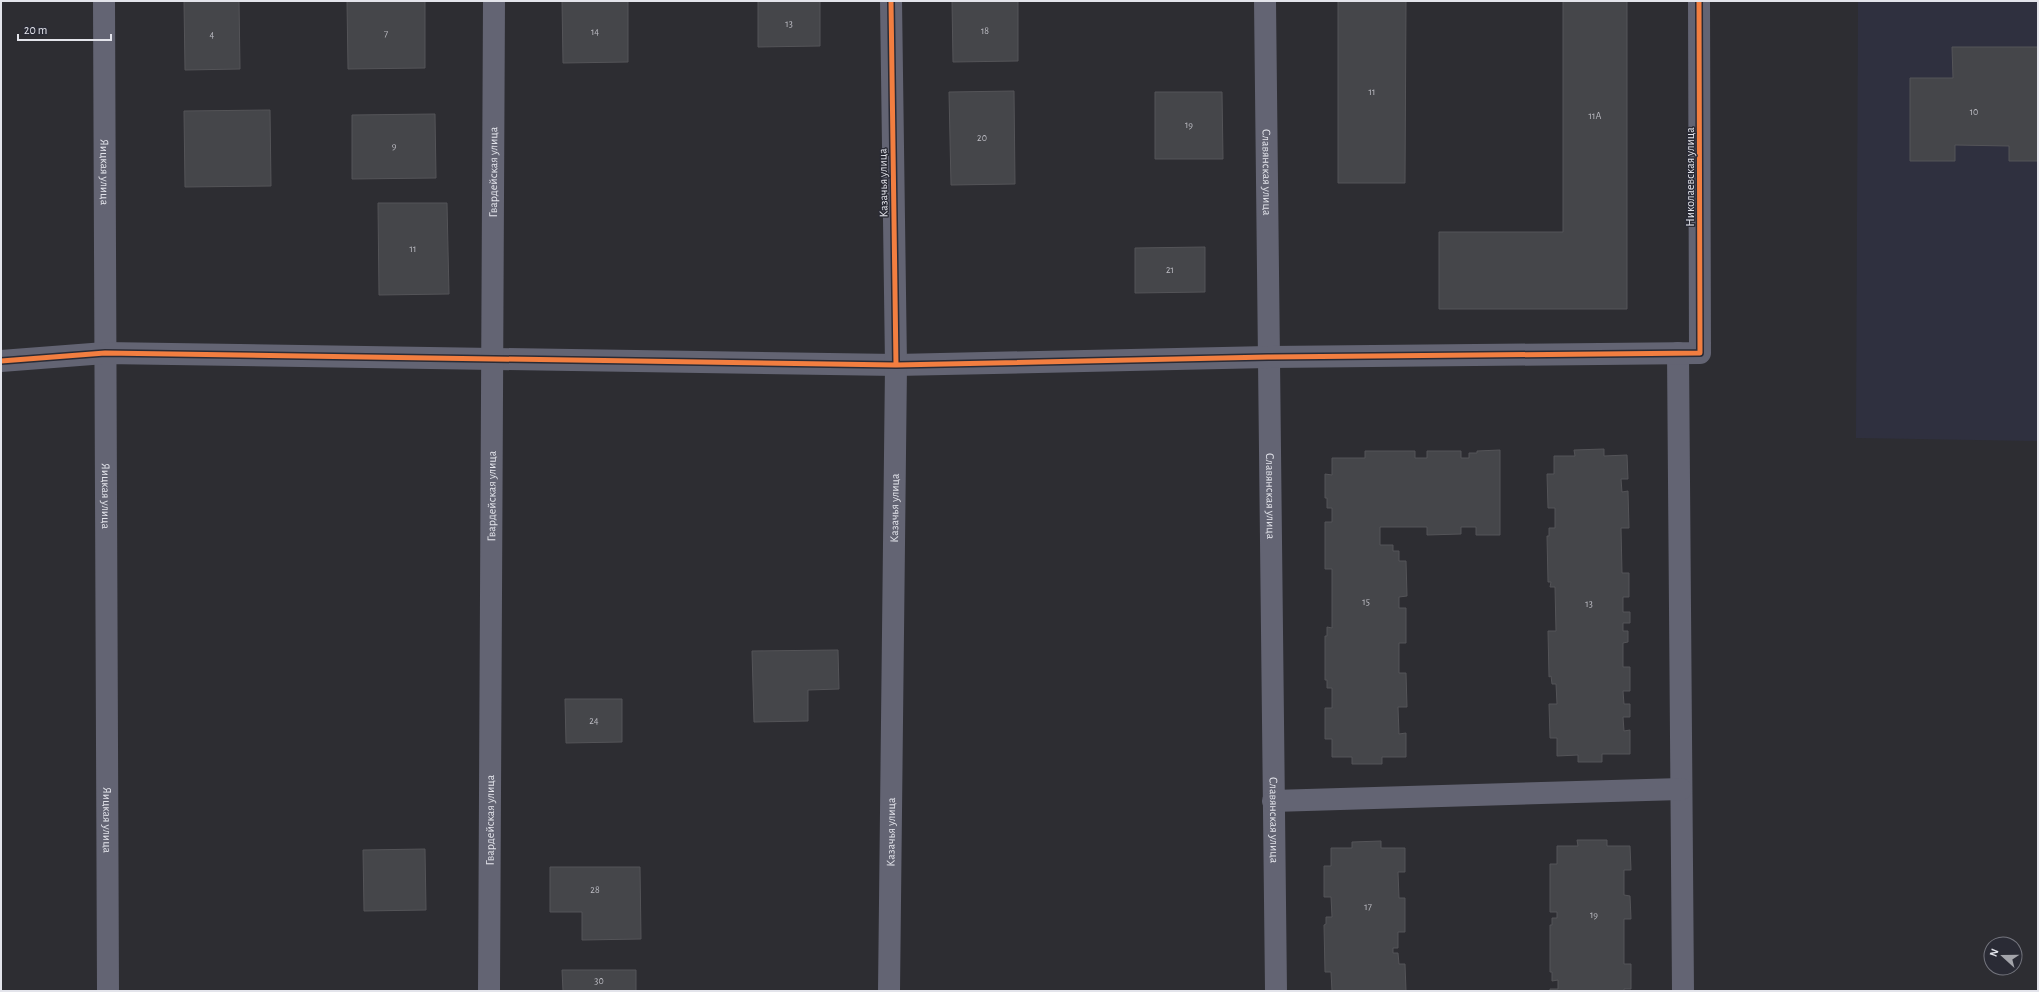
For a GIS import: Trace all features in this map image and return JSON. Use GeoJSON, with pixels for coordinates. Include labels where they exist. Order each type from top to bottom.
{"type":"FeatureCollection","features":[{"type":"Feature","properties":{"kind":"street","name":"Яицкая улица"},"geometry":{"type":"LineString","coordinates":[[104,1],[108,991]]}},
{"type":"Feature","properties":{"kind":"street","name":"Гвардейская улица"},"geometry":{"type":"LineString","coordinates":[[489,991],[494,1]]}},
{"type":"Feature","properties":{"kind":"street","name":"Казачья улица"},"geometry":{"type":"LineString","coordinates":[[889,991],[896,365],[891,1]]}},
{"type":"Feature","properties":{"kind":"street","name":"Славянская улица"},"geometry":{"type":"LineString","coordinates":[[1265,1],[1276,991]]}},
{"type":"Feature","properties":{"kind":"street","name":"Николаевская улица"},"geometry":{"type":"LineString","coordinates":[[1678,353],[1700,353],[1699,1]]}},
{"type":"Feature","properties":{"kind":"street"},"geometry":{"type":"LineString","coordinates":[[1,361],[106,353],[896,365],[1268,357],[1678,353],[1683,991]]}},
{"type":"Feature","properties":{"kind":"street"},"geometry":{"type":"LineString","coordinates":[[1273,800],[1681,789]]}},
{"type":"Feature","properties":{"kind":"shaded area"},"geometry":{"type":"Polygon","coordinates":[[[1858,1],[2038,1],[2038,441],[1856,438],[1858,1]]]}},
{"type":"Feature","properties":{"kind":"building"},"geometry":{"type":"Polygon","coordinates":[[[184,1],[239,1],[240,69],[185,70],[184,1]]]}},
{"type":"Feature","properties":{"kind":"building"},"geometry":{"type":"Polygon","coordinates":[[[347,1],[425,1],[425,68],[348,69],[347,1]]]}},
{"type":"Feature","properties":{"kind":"building"},"geometry":{"type":"Polygon","coordinates":[[[562,1],[628,1],[628,62],[563,63],[562,1]]]}},
{"type":"Feature","properties":{"kind":"building"},"geometry":{"type":"Polygon","coordinates":[[[758,1],[820,1],[820,46],[758,47],[758,1]]]}},
{"type":"Feature","properties":{"kind":"building"},"geometry":{"type":"Polygon","coordinates":[[[952,1],[1018,1],[1018,61],[953,62],[952,1]]]}},
{"type":"Feature","properties":{"kind":"building"},"geometry":{"type":"Polygon","coordinates":[[[1338,1],[1406,1],[1405,183],[1338,183],[1338,1]]]}},
{"type":"Feature","properties":{"kind":"building"},"geometry":{"type":"Polygon","coordinates":[[[1563,1],[1627,1],[1627,309],[1439,309],[1439,232],[1563,232],[1563,1]]]}},
{"type":"Feature","properties":{"kind":"building"},"geometry":{"type":"Polygon","coordinates":[[[1952,47],[2038,47],[2038,161],[2009,161],[2009,146],[1955,145],[1955,161],[1910,161],[1910,78],[1953,78],[1952,47]]]}},
{"type":"Feature","properties":{"kind":"building"},"geometry":{"type":"Polygon","coordinates":[[[1014,91],[1015,184],[951,185],[949,92],[1014,91]]]}},
{"type":"Feature","properties":{"kind":"building"},"geometry":{"type":"Polygon","coordinates":[[[1155,92],[1222,92],[1223,159],[1155,159],[1155,92]]]}},
{"type":"Feature","properties":{"kind":"building"},"geometry":{"type":"Polygon","coordinates":[[[270,110],[271,186],[185,187],[184,111],[270,110]]]}},
{"type":"Feature","properties":{"kind":"building"},"geometry":{"type":"Polygon","coordinates":[[[435,114],[436,178],[352,179],[352,115],[435,114]]]}},
{"type":"Feature","properties":{"kind":"building"},"geometry":{"type":"Polygon","coordinates":[[[378,203],[447,203],[449,294],[379,295],[378,203]]]}},
{"type":"Feature","properties":{"kind":"building"},"geometry":{"type":"Polygon","coordinates":[[[1205,247],[1205,292],[1135,293],[1135,248],[1205,247]]]}},
{"type":"Feature","properties":{"kind":"building"},"geometry":{"type":"Polygon","coordinates":[[[1604,449],[1604,456],[1627,455],[1628,479],[1621,479],[1622,492],[1628,491],[1629,528],[1621,528],[1622,573],[1629,573],[1629,597],[1623,597],[1623,612],[1630,612],[1630,623],[1623,623],[1623,631],[1628,631],[1628,642],[1623,643],[1623,667],[1630,667],[1630,691],[1623,691],[1624,704],[1630,704],[1630,717],[1623,717],[1624,731],[1630,730],[1630,754],[1602,754],[1602,762],[1578,762],[1578,755],[1557,756],[1557,738],[1550,738],[1549,704],[1557,704],[1556,684],[1552,684],[1551,676],[1549,677],[1548,631],[1556,631],[1555,587],[1550,587],[1551,582],[1548,582],[1547,536],[1549,536],[1549,528],[1555,528],[1555,508],[1548,508],[1547,474],[1554,474],[1554,456],[1575,456],[1574,450],[1604,449]]]}},
{"type":"Feature","properties":{"kind":"building"},"geometry":{"type":"Polygon","coordinates":[[[1500,450],[1500,535],[1476,535],[1476,527],[1461,527],[1461,534],[1427,535],[1427,527],[1380,527],[1380,545],[1393,545],[1393,551],[1399,551],[1399,561],[1406,561],[1407,596],[1399,597],[1399,608],[1406,608],[1406,643],[1399,643],[1399,673],[1406,673],[1407,707],[1398,707],[1399,734],[1406,733],[1406,757],[1382,757],[1382,764],[1352,764],[1352,757],[1332,757],[1332,739],[1325,739],[1325,708],[1332,708],[1332,688],[1327,688],[1327,680],[1325,680],[1325,636],[1327,636],[1327,627],[1332,628],[1332,569],[1325,569],[1325,522],[1332,522],[1332,508],[1327,508],[1327,498],[1325,498],[1325,474],[1332,475],[1332,458],[1365,458],[1365,451],[1415,451],[1415,458],[1427,458],[1427,451],[1461,451],[1461,458],[1469,458],[1469,453],[1477,453],[1477,451],[1500,450]]]}},
{"type":"Feature","properties":{"kind":"building"},"geometry":{"type":"Polygon","coordinates":[[[838,650],[839,689],[808,690],[808,721],[754,722],[752,651],[838,650]]]}},
{"type":"Feature","properties":{"kind":"building"},"geometry":{"type":"Polygon","coordinates":[[[565,699],[622,699],[622,742],[566,743],[565,699]]]}},
{"type":"Feature","properties":{"kind":"building"},"geometry":{"type":"Polygon","coordinates":[[[1577,840],[1607,840],[1607,846],[1630,846],[1631,870],[1624,870],[1624,895],[1630,896],[1631,919],[1624,919],[1624,964],[1631,964],[1631,989],[1624,989],[1624,991],[1550,991],[1550,989],[1558,989],[1558,980],[1552,981],[1552,972],[1550,972],[1550,925],[1552,925],[1552,918],[1557,918],[1557,912],[1550,912],[1550,864],[1557,864],[1557,846],[1578,846],[1577,840]]]}},
{"type":"Feature","properties":{"kind":"building"},"geometry":{"type":"Polygon","coordinates":[[[1381,841],[1381,848],[1405,848],[1405,872],[1398,872],[1399,898],[1405,898],[1405,932],[1398,932],[1398,948],[1393,948],[1393,953],[1398,953],[1399,964],[1405,964],[1406,991],[1332,991],[1331,972],[1325,972],[1324,925],[1326,924],[1326,917],[1332,917],[1331,897],[1324,897],[1324,866],[1331,866],[1331,848],[1352,848],[1352,842],[1381,841]]]}},
{"type":"Feature","properties":{"kind":"building"},"geometry":{"type":"Polygon","coordinates":[[[425,849],[426,910],[364,911],[363,850],[425,849]]]}},
{"type":"Feature","properties":{"kind":"building"},"geometry":{"type":"Polygon","coordinates":[[[550,867],[640,867],[641,939],[582,940],[582,912],[550,912],[550,867]]]}},
{"type":"Feature","properties":{"kind":"building"},"geometry":{"type":"Polygon","coordinates":[[[562,970],[636,970],[636,991],[563,991],[562,970]]]}},
{"type":"Feature","properties":{"kind":"cycle path"},"geometry":{"type":"LineString","coordinates":[[891,1],[896,365]]}},
{"type":"Feature","properties":{"kind":"cycle path"},"geometry":{"type":"LineString","coordinates":[[1,361],[105,353],[896,365],[1268,357],[1700,353],[1699,1]]}}]}
